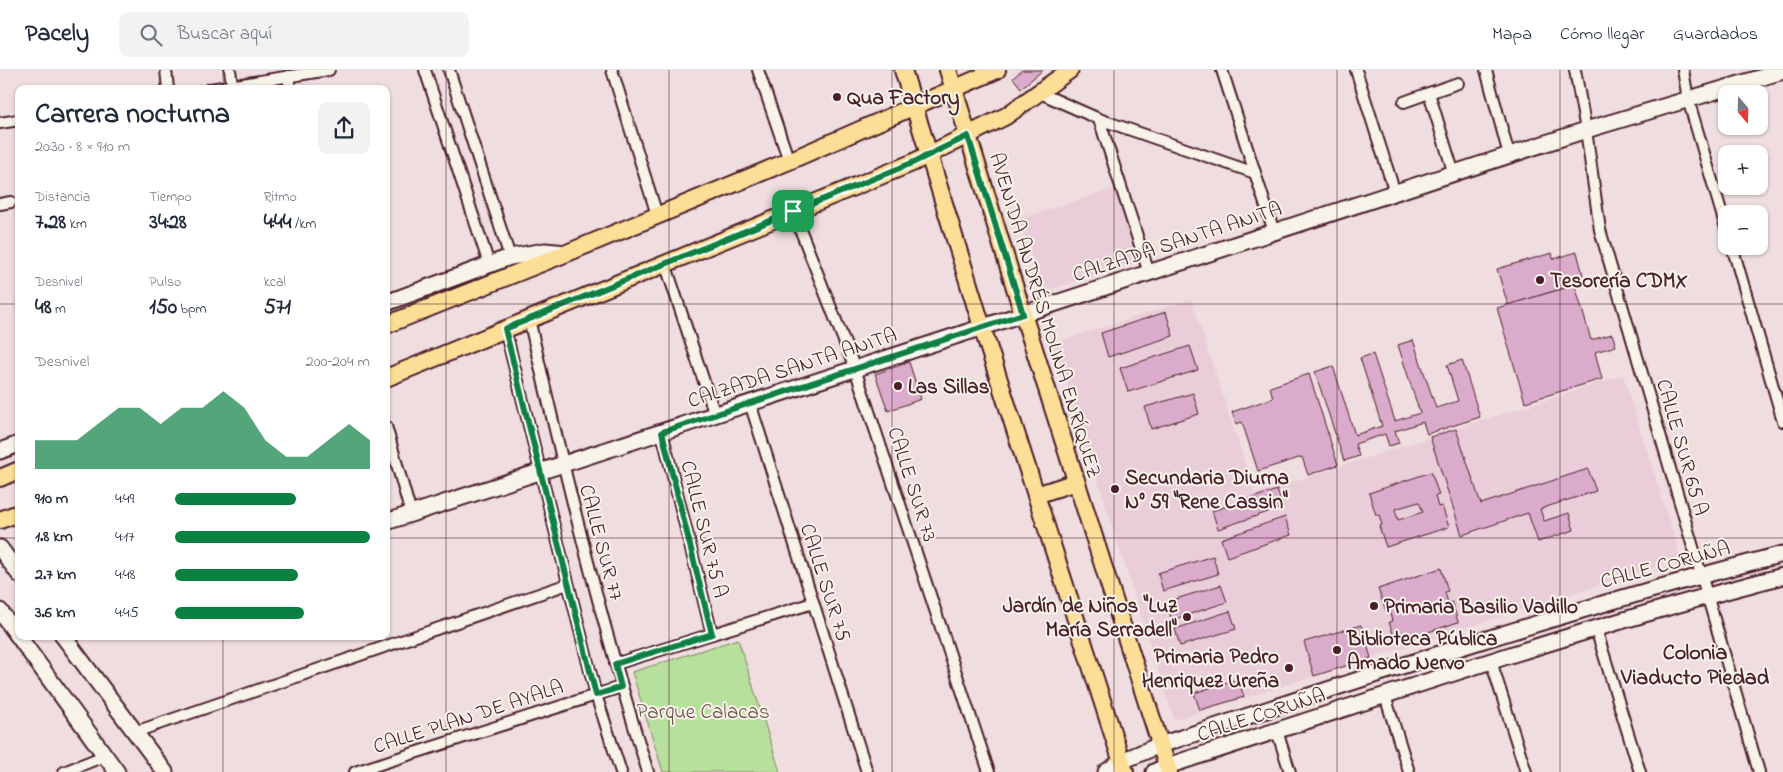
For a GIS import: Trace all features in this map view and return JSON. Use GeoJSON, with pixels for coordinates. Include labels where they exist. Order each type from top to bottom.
{"type":"FeatureCollection","features":[{"type":"Feature","properties":{"kind":"main road"},"geometry":{"type":"LineString","coordinates":[[903,70],[982,327],[1124,766]]}},
{"type":"Feature","properties":{"kind":"main road","name":"AVENIDA ANDRÉS MOLINA ENRÍQUEZ"},"geometry":{"type":"LineString","coordinates":[[948,70],[1023,314],[1160,745],[1163,770]]}},
{"type":"Feature","properties":{"kind":"main road"},"geometry":{"type":"LineString","coordinates":[[390,323],[567,253],[789,161],[996,70]]}},
{"type":"Feature","properties":{"kind":"main road"},"geometry":{"type":"LineString","coordinates":[[390,376],[930,154],[1006,116],[1070,70]]}},
{"type":"Feature","properties":{"kind":"main road"},"geometry":{"type":"LineString","coordinates":[[0,478],[15,472]]}},
{"type":"Feature","properties":{"kind":"main road"},"geometry":{"type":"LineString","coordinates":[[1036,495],[1076,482]]}},
{"type":"Feature","properties":{"kind":"main road"},"geometry":{"type":"LineString","coordinates":[[0,520],[15,514]]}},
{"type":"Feature","properties":{"kind":"street"},"geometry":{"type":"LineString","coordinates":[[166,70],[168,85]]}},
{"type":"Feature","properties":{"kind":"street"},"geometry":{"type":"LineString","coordinates":[[230,70],[232,84]]}},
{"type":"Feature","properties":{"kind":"street"},"geometry":{"type":"LineString","coordinates":[[228,85],[329,70]]}},
{"type":"Feature","properties":{"kind":"street"},"geometry":{"type":"LineString","coordinates":[[425,70],[489,264]]}},
{"type":"Feature","properties":{"kind":"street"},"geometry":{"type":"LineString","coordinates":[[449,70],[510,257]]}},
{"type":"Feature","properties":{"kind":"street"},"geometry":{"type":"LineString","coordinates":[[612,70],[657,215]]}},
{"type":"Feature","properties":{"kind":"street"},"geometry":{"type":"LineString","coordinates":[[758,70],[789,161]]}},
{"type":"Feature","properties":{"kind":"street"},"geometry":{"type":"LineString","coordinates":[[1222,70],[1274,232]]}},
{"type":"Feature","properties":{"kind":"street"},"geometry":{"type":"LineString","coordinates":[[1356,70],[1395,193]]}},
{"type":"Feature","properties":{"kind":"street"},"geometry":{"type":"LineString","coordinates":[[1486,70],[1509,155]]}},
{"type":"Feature","properties":{"kind":"street","name":"CALLE SUR 65 A"},"geometry":{"type":"LineString","coordinates":[[1575,70],[1586,130],[1600,230],[1759,772]]}},
{"type":"Feature","properties":{"kind":"street"},"geometry":{"type":"LineString","coordinates":[[1683,70],[1688,99],[1719,205]]}},
{"type":"Feature","properties":{"kind":"street","name":"CALZADA SANTA ANITA"},"geometry":{"type":"LineString","coordinates":[[390,521],[1586,130],[1783,71]]}},
{"type":"Feature","properties":{"kind":"street"},"geometry":{"type":"LineString","coordinates":[[288,76],[289,85]]}},
{"type":"Feature","properties":{"kind":"street"},"geometry":{"type":"LineString","coordinates":[[1404,102],[1458,83]]}},
{"type":"Feature","properties":{"kind":"street"},"geometry":{"type":"LineString","coordinates":[[1040,92],[1099,119],[1255,173]]}},
{"type":"Feature","properties":{"kind":"street"},"geometry":{"type":"LineString","coordinates":[[1428,93],[1454,174]]}},
{"type":"Feature","properties":{"kind":"street"},"geometry":{"type":"LineString","coordinates":[[1099,119],[1149,273]]}},
{"type":"Feature","properties":{"kind":"street"},"geometry":{"type":"LineString","coordinates":[[0,123],[15,121]]}},
{"type":"Feature","properties":{"kind":"street"},"geometry":{"type":"LineString","coordinates":[[0,204],[11,202]]}},
{"type":"Feature","properties":{"kind":"street","name":"CALLE SUR 73"},"geometry":{"type":"LineString","coordinates":[[793,211],[855,369],[989,772]]}},
{"type":"Feature","properties":{"kind":"street"},"geometry":{"type":"LineString","coordinates":[[390,301],[510,257],[545,251],[567,253]]}},
{"type":"Feature","properties":{"kind":"street"},"geometry":{"type":"LineString","coordinates":[[1735,255],[1783,422]]}},
{"type":"Feature","properties":{"kind":"street"},"geometry":{"type":"LineString","coordinates":[[666,263],[715,414]]}},
{"type":"Feature","properties":{"kind":"street","name":"CALLE SUR 77"},"geometry":{"type":"LineString","coordinates":[[529,319],[562,464],[621,687],[648,772]]}},
{"type":"Feature","properties":{"kind":"street","name":"CALLE SUR 77"},"geometry":{"type":"LineString","coordinates":[[505,329],[596,695],[621,772]]}},
{"type":"Feature","properties":{"kind":"street","name":"CALLE SUR 75"},"geometry":{"type":"LineString","coordinates":[[750,403],[867,772]]}},
{"type":"Feature","properties":{"kind":"street","name":"CALLE SUR 75 A"},"geometry":{"type":"LineString","coordinates":[[662,432],[712,634]]}},
{"type":"Feature","properties":{"kind":"street"},"geometry":{"type":"LineString","coordinates":[[390,440],[411,514]]}},
{"type":"Feature","properties":{"kind":"street"},"geometry":{"type":"LineString","coordinates":[[0,451],[15,445]]}},
{"type":"Feature","properties":{"kind":"street"},"geometry":{"type":"LineString","coordinates":[[0,548],[15,569]]}},
{"type":"Feature","properties":{"kind":"street","name":"CALLE CORUÑA"},"geometry":{"type":"LineString","coordinates":[[1106,772],[1124,766],[1160,745],[1572,612],[1783,554]]}},
{"type":"Feature","properties":{"kind":"street","name":"CALLE CORUÑA"},"geometry":{"type":"LineString","coordinates":[[1163,770],[1491,661],[1706,595],[1783,576]]}},
{"type":"Feature","properties":{"kind":"street"},"geometry":{"type":"LineString","coordinates":[[135,732],[568,584]]}},
{"type":"Feature","properties":{"kind":"street"},"geometry":{"type":"LineString","coordinates":[[615,664],[814,603]]}},
{"type":"Feature","properties":{"kind":"street"},"geometry":{"type":"LineString","coordinates":[[0,610],[15,631]]}},
{"type":"Feature","properties":{"kind":"street"},"geometry":{"type":"LineString","coordinates":[[1596,629],[1640,772]]}},
{"type":"Feature","properties":{"kind":"street"},"geometry":{"type":"LineString","coordinates":[[21,640],[116,772]]}},
{"type":"Feature","properties":{"kind":"street"},"geometry":{"type":"LineString","coordinates":[[66,640],[165,772]]}},
{"type":"Feature","properties":{"kind":"street"},"geometry":{"type":"LineString","coordinates":[[1491,661],[1526,772]]}},
{"type":"Feature","properties":{"kind":"street","name":"CALLE PLAN DE AYALA"},"geometry":{"type":"LineString","coordinates":[[355,772],[621,687]]}},
{"type":"Feature","properties":{"kind":"street"},"geometry":{"type":"LineString","coordinates":[[1385,696],[1409,772]]}},
{"type":"Feature","properties":{"kind":"street"},"geometry":{"type":"LineString","coordinates":[[1277,731],[1290,772]]}},
{"type":"Feature","properties":{"kind":"street"},"geometry":{"type":"LineString","coordinates":[[64,772],[104,756]]}},
{"type":"Feature","properties":{"kind":"shaded area"},"geometry":{"type":"Polygon","coordinates":[[[1115,188],[1137,261],[1044,292],[1019,219],[1115,188]]]}},
{"type":"Feature","properties":{"kind":"shaded area"},"geometry":{"type":"Polygon","coordinates":[[[1191,299],[1255,494],[1623,375],[1681,559],[1371,658],[1361,625],[1304,642],[1314,676],[1174,720],[1054,343],[1191,299]]]}},
{"type":"Feature","properties":{"kind":"green space","name":"Parque Calacas"},"geometry":{"type":"Polygon","coordinates":[[[738,639],[780,772],[663,772],[632,672],[738,639]]]}},
{"type":"Feature","properties":{"kind":"building"},"geometry":{"type":"Polygon","coordinates":[[[1022,70],[1043,70],[1021,88],[1013,78],[1022,70]]]}},
{"type":"Feature","properties":{"kind":"building","name":"Tesorería CDMX"},"geometry":{"type":"Polygon","coordinates":[[[1577,252],[1583,275],[1579,276],[1581,283],[1508,305],[1497,269],[1552,253],[1553,259],[1577,252]]]}},
{"type":"Feature","properties":{"kind":"building"},"geometry":{"type":"Polygon","coordinates":[[[1575,285],[1591,340],[1612,334],[1616,346],[1595,352],[1602,379],[1525,402],[1497,308],[1575,285]]]}},
{"type":"Feature","properties":{"kind":"building"},"geometry":{"type":"Polygon","coordinates":[[[1166,312],[1173,336],[1108,357],[1101,333],[1166,312]]]}},
{"type":"Feature","properties":{"kind":"building"},"geometry":{"type":"Polygon","coordinates":[[[1413,340],[1436,408],[1458,401],[1447,365],[1462,360],[1480,417],[1427,434],[1423,422],[1395,431],[1399,443],[1389,446],[1385,434],[1355,444],[1359,456],[1344,461],[1315,372],[1333,366],[1355,435],[1382,426],[1360,358],[1373,354],[1395,421],[1420,413],[1398,345],[1413,340]]]}},
{"type":"Feature","properties":{"kind":"building"},"geometry":{"type":"Polygon","coordinates":[[[1190,346],[1198,370],[1128,392],[1120,368],[1190,346]]]}},
{"type":"Feature","properties":{"kind":"building","name":"Las Sillas"},"geometry":{"type":"Polygon","coordinates":[[[909,362],[921,399],[888,411],[875,374],[909,362]]]}},
{"type":"Feature","properties":{"kind":"building"},"geometry":{"type":"Polygon","coordinates":[[[1309,374],[1338,465],[1308,475],[1302,457],[1258,471],[1242,422],[1236,424],[1232,412],[1273,398],[1270,387],[1309,374]]]}},
{"type":"Feature","properties":{"kind":"building"},"geometry":{"type":"Polygon","coordinates":[[[1193,393],[1199,414],[1151,429],[1145,407],[1193,393]]]}},
{"type":"Feature","properties":{"kind":"building"},"geometry":{"type":"Polygon","coordinates":[[[1456,429],[1481,504],[1588,469],[1596,491],[1540,509],[1544,521],[1569,513],[1574,530],[1538,542],[1528,513],[1462,535],[1430,437],[1456,429]]]}},
{"type":"Feature","properties":{"kind":"building"},"geometry":{"type":"Polygon","coordinates":[[[1431,472],[1439,495],[1435,496],[1438,507],[1442,506],[1449,527],[1386,547],[1379,526],[1382,525],[1379,515],[1376,515],[1369,493],[1431,472]],[[1419,502],[1395,509],[1398,520],[1423,512],[1419,502]]]}},
{"type":"Feature","properties":{"kind":"building"},"geometry":{"type":"Polygon","coordinates":[[[1277,490],[1283,507],[1218,529],[1212,511],[1277,490]]]}},
{"type":"Feature","properties":{"kind":"building"},"geometry":{"type":"Polygon","coordinates":[[[1285,517],[1291,535],[1227,557],[1221,539],[1285,517]]]}},
{"type":"Feature","properties":{"kind":"building"},"geometry":{"type":"Polygon","coordinates":[[[1213,556],[1218,574],[1163,591],[1158,573],[1213,556]]]}},
{"type":"Feature","properties":{"kind":"building"},"geometry":{"type":"Polygon","coordinates":[[[1441,568],[1448,591],[1445,592],[1448,603],[1452,602],[1458,622],[1396,643],[1389,622],[1392,621],[1389,610],[1386,611],[1378,589],[1441,568]]]}},
{"type":"Feature","properties":{"kind":"building"},"geometry":{"type":"Polygon","coordinates":[[[1221,585],[1227,602],[1172,620],[1166,602],[1221,585]]]}},
{"type":"Feature","properties":{"kind":"building"},"geometry":{"type":"Polygon","coordinates":[[[1230,611],[1236,629],[1180,646],[1175,629],[1230,611]]]}},
{"type":"Feature","properties":{"kind":"building","name":"Biblioteca Pública Amado Nervo"},"geometry":{"type":"Polygon","coordinates":[[[1361,625],[1371,658],[1314,676],[1304,642],[1361,625]]]}},
{"type":"Feature","properties":{"kind":"building"},"geometry":{"type":"Polygon","coordinates":[[[1238,679],[1244,697],[1200,710],[1194,693],[1238,679]]]}},
{"type":"Feature","properties":{"kind":"place","name":"Qua Factory"},"geometry":{"type":"Point","coordinates":[837,97]}},
{"type":"Feature","properties":{"kind":"place","name":"Tesorería CDMX"},"geometry":{"type":"Point","coordinates":[1540,280]}},
{"type":"Feature","properties":{"kind":"place","name":"Las Sillas"},"geometry":{"type":"Point","coordinates":[898,386]}},
{"type":"Feature","properties":{"kind":"place","name":"Secundaria Diurna N° 59 \"Rene Cassin\""},"geometry":{"type":"Point","coordinates":[1115,489]}},
{"type":"Feature","properties":{"kind":"place","name":"Primaria Basilio Vadillo"},"geometry":{"type":"Point","coordinates":[1374,606]}},
{"type":"Feature","properties":{"kind":"place","name":"Jardín de Niños \"Luz María Serradell\""},"geometry":{"type":"Point","coordinates":[1187,617]}},
{"type":"Feature","properties":{"kind":"place","name":"Biblioteca Pública Amado Nervo"},"geometry":{"type":"Point","coordinates":[1337,650]}},
{"type":"Feature","properties":{"kind":"place","name":"Primaria Pedro Henriquez Ureña"},"geometry":{"type":"Point","coordinates":[1289,668]}},
{"type":"Feature","properties":{"kind":"district","name":"Colonia Viaducto Piedad"},"geometry":{"type":"Point","coordinates":[1695,664]}},
{"type":"Feature","properties":{"kind":"route"},"geometry":{"type":"LineString","coordinates":[[968,136],[1023,314],[662,432],[712,634],[615,664],[621,687],[596,695],[505,329],[793,211],[912,163],[968,136]]}}]}
